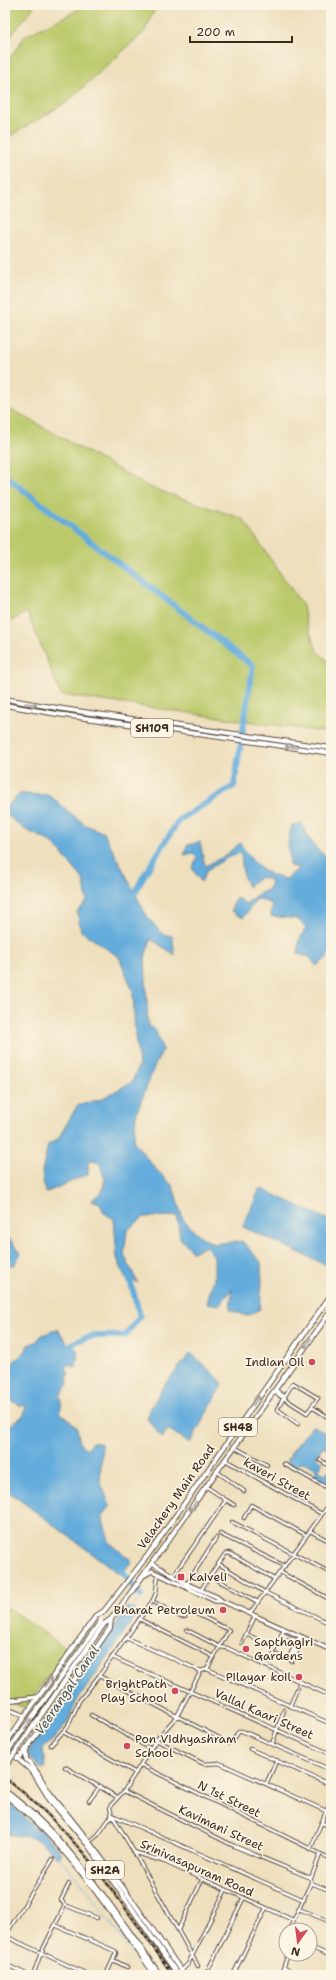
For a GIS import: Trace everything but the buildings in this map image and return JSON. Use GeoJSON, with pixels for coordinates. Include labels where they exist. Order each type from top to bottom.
{"type":"FeatureCollection","features":[{"type":"Feature","properties":{"kind":"main road","name":"SH109"},"geometry":{"type":"LineString","coordinates":[[5,699],[63,710],[111,715],[331,748]]}},
{"type":"Feature","properties":{"kind":"main road","name":"SH109"},"geometry":{"type":"LineString","coordinates":[[5,705],[110,722],[331,753]]}},
{"type":"Feature","properties":{"kind":"main road"},"geometry":{"type":"LineString","coordinates":[[88,712],[88,718]]}},
{"type":"Feature","properties":{"kind":"main road"},"geometry":{"type":"LineString","coordinates":[[210,736],[211,730]]}},
{"type":"Feature","properties":{"kind":"main road"},"geometry":{"type":"LineString","coordinates":[[314,745],[315,751]]}},
{"type":"Feature","properties":{"kind":"main road","name":"Velachery Main Road"},"geometry":{"type":"LineString","coordinates":[[104,1611],[139,1566],[331,1295]]}},
{"type":"Feature","properties":{"kind":"main road","name":"Velachery Main Road"},"geometry":{"type":"LineString","coordinates":[[111,1619],[207,1487],[216,1471],[275,1391],[331,1311]]}},
{"type":"Feature","properties":{"kind":"main road"},"geometry":{"type":"LineString","coordinates":[[291,1350],[299,1356]]}},
{"type":"Feature","properties":{"kind":"main road"},"geometry":{"type":"LineString","coordinates":[[152,1563],[187,1584],[331,1650]]}},
{"type":"Feature","properties":{"kind":"main road"},"geometry":{"type":"LineString","coordinates":[[143,1576],[152,1571],[215,1601],[222,1601]]}},
{"type":"Feature","properties":{"kind":"main road"},"geometry":{"type":"LineString","coordinates":[[104,1611],[96,1616],[38,1697],[6,1746],[16,1757],[20,1757],[27,1748],[110,1628],[111,1619]]}},
{"type":"Feature","properties":{"kind":"main road","name":"SH48"},"geometry":{"type":"LineString","coordinates":[[5,1755],[101,1621],[104,1611]]}},
{"type":"Feature","properties":{"kind":"main road","name":"SH48"},"geometry":{"type":"LineString","coordinates":[[5,1767],[104,1624],[111,1619]]}},
{"type":"Feature","properties":{"kind":"main road"},"geometry":{"type":"LineString","coordinates":[[5,1701],[38,1697]]}},
{"type":"Feature","properties":{"kind":"main road"},"geometry":{"type":"LineString","coordinates":[[5,1708],[25,1716]]}},
{"type":"Feature","properties":{"kind":"main road"},"geometry":{"type":"LineString","coordinates":[[24,1761],[27,1748]]}},
{"type":"Feature","properties":{"kind":"main road","name":"SH2A"},"geometry":{"type":"LineString","coordinates":[[16,1757],[31,1766],[50,1794],[91,1842],[183,1972]]}},
{"type":"Feature","properties":{"kind":"main road","name":"SH2A"},"geometry":{"type":"LineString","coordinates":[[5,1791],[8,1796],[48,1831],[80,1863],[160,1975]]}},
{"type":"Feature","properties":{"kind":"main road","name":"SH2A"},"geometry":{"type":"LineString","coordinates":[[48,1831],[77,1865],[155,1975]]}},
{"type":"Feature","properties":{"kind":"main road","name":"SH2A"},"geometry":{"type":"LineString","coordinates":[[91,1842],[177,1975]]}},
{"type":"Feature","properties":{"kind":"street"},"geometry":{"type":"LineString","coordinates":[[275,1391],[285,1398],[307,1413],[318,1398],[293,1383],[285,1398],[277,1409],[298,1424]]}},
{"type":"Feature","properties":{"kind":"street"},"geometry":{"type":"LineString","coordinates":[[312,1407],[331,1419]]}},
{"type":"Feature","properties":{"kind":"street"},"geometry":{"type":"LineString","coordinates":[[234,1446],[267,1466]]}},
{"type":"Feature","properties":{"kind":"street","name":"kaveri Street"},"geometry":{"type":"LineString","coordinates":[[224,1460],[322,1514]]}},
{"type":"Feature","properties":{"kind":"street"},"geometry":{"type":"LineString","coordinates":[[320,1460],[331,1467]]}},
{"type":"Feature","properties":{"kind":"street"},"geometry":{"type":"LineString","coordinates":[[284,1464],[331,1490]]}},
{"type":"Feature","properties":{"kind":"street"},"geometry":{"type":"LineString","coordinates":[[216,1471],[244,1491]]}},
{"type":"Feature","properties":{"kind":"street"},"geometry":{"type":"LineString","coordinates":[[207,1487],[234,1505]]}},
{"type":"Feature","properties":{"kind":"street"},"geometry":{"type":"LineString","coordinates":[[173,1576],[226,1500]]}},
{"type":"Feature","properties":{"kind":"street"},"geometry":{"type":"LineString","coordinates":[[250,1613],[331,1502]]}},
{"type":"Feature","properties":{"kind":"street"},"geometry":{"type":"LineString","coordinates":[[244,1518],[251,1505],[306,1536]]}},
{"type":"Feature","properties":{"kind":"street"},"geometry":{"type":"LineString","coordinates":[[232,1522],[331,1573]]}},
{"type":"Feature","properties":{"kind":"street"},"geometry":{"type":"LineString","coordinates":[[310,1531],[331,1542]]}},
{"type":"Feature","properties":{"kind":"street"},"geometry":{"type":"LineString","coordinates":[[220,1534],[285,1566]]}},
{"type":"Feature","properties":{"kind":"street"},"geometry":{"type":"LineString","coordinates":[[187,1584],[216,1538]]}},
{"type":"Feature","properties":{"kind":"street"},"geometry":{"type":"LineString","coordinates":[[201,1590],[225,1554],[229,1553],[274,1579]]}},
{"type":"Feature","properties":{"kind":"street"},"geometry":{"type":"LineString","coordinates":[[218,1564],[265,1592],[331,1624]]}},
{"type":"Feature","properties":{"kind":"street"},"geometry":{"type":"LineString","coordinates":[[280,1572],[331,1600]]}},
{"type":"Feature","properties":{"kind":"street"},"geometry":{"type":"LineString","coordinates":[[51,1745],[68,1726],[79,1701],[99,1676],[152,1602],[156,1593],[158,1574]]}},
{"type":"Feature","properties":{"kind":"street"},"geometry":{"type":"LineString","coordinates":[[210,1576],[258,1602]]}},
{"type":"Feature","properties":{"kind":"street"},"geometry":{"type":"LineString","coordinates":[[126,1638],[201,1671],[207,1669],[229,1630],[193,1612],[188,1612],[185,1617],[181,1618],[152,1602]]}},
{"type":"Feature","properties":{"kind":"street"},"geometry":{"type":"LineString","coordinates":[[242,1643],[255,1616]]}},
{"type":"Feature","properties":{"kind":"street"},"geometry":{"type":"LineString","coordinates":[[139,1619],[214,1657]]}},
{"type":"Feature","properties":{"kind":"street"},"geometry":{"type":"LineString","coordinates":[[284,1629],[274,1650],[274,1654],[288,1659],[297,1641],[302,1637]]}},
{"type":"Feature","properties":{"kind":"street"},"geometry":{"type":"LineString","coordinates":[[188,1630],[220,1647],[227,1648],[331,1696]]}},
{"type":"Feature","properties":{"kind":"street"},"geometry":{"type":"LineString","coordinates":[[246,1634],[269,1645]]}},
{"type":"Feature","properties":{"kind":"street"},"geometry":{"type":"LineString","coordinates":[[282,1634],[297,1641]]}},
{"type":"Feature","properties":{"kind":"street"},"geometry":{"type":"LineString","coordinates":[[291,1660],[302,1637]]}},
{"type":"Feature","properties":{"kind":"street","name":"Vallal Kaari Street"},"geometry":{"type":"LineString","coordinates":[[112,1657],[331,1754]]}},
{"type":"Feature","properties":{"kind":"street"},"geometry":{"type":"LineString","coordinates":[[207,1669],[331,1724]]}},
{"type":"Feature","properties":{"kind":"street"},"geometry":{"type":"LineString","coordinates":[[112,1815],[110,1808],[117,1796],[124,1791],[156,1740],[177,1716],[201,1671]]}},
{"type":"Feature","properties":{"kind":"street"},"geometry":{"type":"LineString","coordinates":[[99,1676],[229,1744],[240,1731],[331,1770]]}},
{"type":"Feature","properties":{"kind":"street"},"geometry":{"type":"LineString","coordinates":[[290,1706],[300,1682]]}},
{"type":"Feature","properties":{"kind":"street"},"geometry":{"type":"LineString","coordinates":[[272,1744],[284,1710]]}},
{"type":"Feature","properties":{"kind":"street"},"geometry":{"type":"LineString","coordinates":[[91,1715],[151,1749]]}},
{"type":"Feature","properties":{"kind":"street"},"geometry":{"type":"LineString","coordinates":[[63,1732],[136,1773]]}},
{"type":"Feature","properties":{"kind":"street"},"geometry":{"type":"LineString","coordinates":[[156,1740],[204,1764],[219,1763],[326,1811]]}},
{"type":"Feature","properties":{"kind":"street"},"geometry":{"type":"LineString","coordinates":[[250,1748],[331,1785]]}},
{"type":"Feature","properties":{"kind":"street"},"geometry":{"type":"LineString","coordinates":[[266,1784],[277,1760]]}},
{"type":"Feature","properties":{"kind":"street","name":"N 1st Street"},"geometry":{"type":"LineString","coordinates":[[141,1765],[320,1855],[331,1859]]}},
{"type":"Feature","properties":{"kind":"street"},"geometry":{"type":"LineString","coordinates":[[65,1767],[117,1796]]}},
{"type":"Feature","properties":{"kind":"street"},"geometry":{"type":"LineString","coordinates":[[89,1802],[100,1786]]}},
{"type":"Feature","properties":{"kind":"street","name":"Kavimani Street"},"geometry":{"type":"LineString","coordinates":[[124,1791],[234,1846],[311,1878]]}},
{"type":"Feature","properties":{"kind":"street"},"geometry":{"type":"LineString","coordinates":[[310,1850],[331,1800]]}},
{"type":"Feature","properties":{"kind":"street"},"geometry":{"type":"LineString","coordinates":[[91,1842],[98,1835],[112,1815]]}},
{"type":"Feature","properties":{"kind":"street"},"geometry":{"type":"LineString","coordinates":[[112,1815],[304,1900]]}},
{"type":"Feature","properties":{"kind":"street","name":"Srinivasapuram Road"},"geometry":{"type":"LineString","coordinates":[[112,1815],[134,1852],[165,1862],[225,1891],[293,1920]]}},
{"type":"Feature","properties":{"kind":"street"},"geometry":{"type":"LineString","coordinates":[[322,1822],[331,1826]]}},
{"type":"Feature","properties":{"kind":"street"},"geometry":{"type":"LineString","coordinates":[[134,1852],[198,1966]]}},
{"type":"Feature","properties":{"kind":"street"},"geometry":{"type":"LineString","coordinates":[[293,1920],[304,1900],[320,1855]]}},
{"type":"Feature","properties":{"kind":"street"},"geometry":{"type":"LineString","coordinates":[[53,1859],[5,1936],[88,1975]]}},
{"type":"Feature","properties":{"kind":"street"},"geometry":{"type":"LineString","coordinates":[[178,1930],[202,1880]]}},
{"type":"Feature","properties":{"kind":"street"},"geometry":{"type":"LineString","coordinates":[[311,1883],[331,1891]]}},
{"type":"Feature","properties":{"kind":"street"},"geometry":{"type":"LineString","coordinates":[[69,1884],[61,1900],[65,1905],[98,1918]]}},
{"type":"Feature","properties":{"kind":"street"},"geometry":{"type":"LineString","coordinates":[[177,1975],[183,1972],[188,1964],[225,1891]]}},
{"type":"Feature","properties":{"kind":"street"},"geometry":{"type":"LineString","coordinates":[[208,1970],[243,1899]]}},
{"type":"Feature","properties":{"kind":"street"},"geometry":{"type":"LineString","coordinates":[[33,1975],[41,1952],[65,1905]]}},
{"type":"Feature","properties":{"kind":"street"},"geometry":{"type":"LineString","coordinates":[[233,1975],[266,1908]]}},
{"type":"Feature","properties":{"kind":"street"},"geometry":{"type":"LineString","coordinates":[[299,1909],[331,1922]]}},
{"type":"Feature","properties":{"kind":"street"},"geometry":{"type":"LineString","coordinates":[[54,1925],[115,1951],[113,1960],[106,1975]]}},
{"type":"Feature","properties":{"kind":"street"},"geometry":{"type":"LineString","coordinates":[[318,1950],[331,1956]]}},
{"type":"Feature","properties":{"kind":"street"},"geometry":{"type":"LineString","coordinates":[[113,1960],[127,1967]]}},
{"type":"Feature","properties":{"kind":"street"},"geometry":{"type":"LineString","coordinates":[[281,1975],[286,1962]]}},
{"type":"Feature","properties":{"kind":"street"},"geometry":{"type":"LineString","coordinates":[[5,1964],[28,1975]]}},
{"type":"Feature","properties":{"kind":"street"},"geometry":{"type":"LineString","coordinates":[[284,1968],[300,1975]]}},
{"type":"Feature","properties":{"kind":"green space"},"geometry":{"type":"Polygon","coordinates":[[[5,5],[35,5],[5,43],[5,5]]]}},
{"type":"Feature","properties":{"kind":"green space"},"geometry":{"type":"Polygon","coordinates":[[[88,5],[157,5],[144,32],[67,102],[5,139],[5,65],[25,36],[88,5]]]}},
{"type":"Feature","properties":{"kind":"green space"},"geometry":{"type":"Polygon","coordinates":[[[5,408],[20,414],[149,487],[243,519],[303,606],[306,622],[317,651],[331,664],[331,733],[61,695],[27,612],[5,624],[5,408]]]}},
{"type":"Feature","properties":{"kind":"green space"},"geometry":{"type":"Polygon","coordinates":[[[5,1606],[67,1649],[25,1708],[5,1700],[5,1606]]]}},
{"type":"Feature","properties":{"kind":"water"},"geometry":{"type":"Polygon","coordinates":[[[20,794],[49,795],[84,824],[104,833],[148,918],[162,934],[172,936],[175,955],[151,939],[145,957],[148,1026],[155,1029],[163,1050],[154,1067],[136,1115],[134,1142],[154,1167],[173,1186],[183,1219],[196,1233],[213,1244],[242,1241],[261,1262],[262,1282],[260,1309],[247,1316],[230,1310],[232,1289],[220,1305],[207,1303],[214,1278],[214,1256],[206,1246],[193,1252],[180,1238],[177,1216],[144,1217],[127,1230],[124,1255],[138,1283],[125,1277],[117,1258],[114,1219],[104,1213],[100,1203],[91,1200],[102,1192],[105,1179],[99,1162],[92,1160],[88,1162],[88,1174],[45,1193],[42,1172],[48,1145],[58,1139],[77,1106],[101,1099],[132,1082],[139,1065],[135,1036],[133,991],[119,957],[81,931],[77,912],[87,901],[83,879],[53,843],[24,829],[5,813],[5,808],[20,794]]]}},
{"type":"Feature","properties":{"kind":"water"},"geometry":{"type":"Polygon","coordinates":[[[302,823],[316,848],[325,856],[331,858],[331,947],[327,958],[316,966],[310,957],[298,954],[299,940],[306,928],[298,919],[271,916],[272,904],[257,898],[243,918],[231,911],[236,897],[246,904],[255,896],[269,889],[271,880],[260,877],[248,887],[243,875],[241,853],[232,855],[207,870],[201,882],[192,868],[197,858],[193,853],[184,855],[187,845],[200,842],[205,866],[223,857],[240,843],[259,867],[271,875],[286,879],[299,868],[290,866],[288,842],[292,825],[302,823]]]}},
{"type":"Feature","properties":{"kind":"water"},"geometry":{"type":"Polygon","coordinates":[[[260,1188],[331,1221],[331,1267],[243,1227],[260,1188]]]}},
{"type":"Feature","properties":{"kind":"water"},"geometry":{"type":"Polygon","coordinates":[[[5,1236],[7,1236],[21,1253],[14,1265],[5,1266],[5,1236]]]}},
{"type":"Feature","properties":{"kind":"water"},"geometry":{"type":"Polygon","coordinates":[[[58,1329],[67,1343],[71,1344],[78,1351],[76,1368],[68,1364],[65,1369],[69,1372],[67,1377],[68,1384],[60,1396],[62,1401],[60,1412],[77,1427],[80,1444],[87,1449],[92,1442],[102,1444],[100,1481],[110,1506],[103,1514],[104,1524],[109,1542],[132,1561],[121,1575],[5,1489],[5,1424],[8,1427],[24,1415],[26,1405],[22,1406],[7,1399],[5,1396],[5,1369],[25,1352],[28,1345],[36,1342],[42,1335],[58,1329]]]}},
{"type":"Feature","properties":{"kind":"water"},"geometry":{"type":"Polygon","coordinates":[[[191,1353],[223,1383],[190,1443],[168,1429],[162,1438],[146,1417],[164,1385],[191,1353]]]}},
{"type":"Feature","properties":{"kind":"water"},"geometry":{"type":"Polygon","coordinates":[[[313,1425],[331,1437],[330,1450],[323,1446],[316,1457],[323,1462],[318,1471],[325,1474],[331,1468],[331,1480],[328,1484],[312,1477],[317,1469],[306,1463],[301,1462],[297,1468],[287,1463],[287,1458],[290,1459],[290,1454],[313,1425]]]}},
{"type":"Feature","properties":{"kind":"water"},"geometry":{"type":"Polygon","coordinates":[[[128,1607],[138,1613],[77,1701],[66,1725],[52,1741],[43,1748],[45,1768],[42,1769],[28,1757],[29,1749],[128,1607]]]}},
{"type":"Feature","properties":{"kind":"water"},"geometry":{"type":"Polygon","coordinates":[[[5,1798],[36,1828],[43,1832],[62,1854],[57,1858],[40,1841],[29,1837],[5,1834],[5,1798]]]}},
{"type":"Feature","properties":{"kind":"waterway"},"geometry":{"type":"LineString","coordinates":[[5,476],[253,666],[234,786],[179,820],[143,877],[132,899]]}},
{"type":"Feature","properties":{"kind":"waterway"},"geometry":{"type":"LineString","coordinates":[[66,1349],[79,1340],[94,1336],[125,1336],[140,1316],[128,1273]]}},
{"type":"Feature","properties":{"kind":"waterway"},"geometry":{"type":"LineString","coordinates":[[119,1567],[141,1596]]}},
{"type":"Feature","properties":{"kind":"waterway","name":"Veerangal Canal"},"geometry":{"type":"LineString","coordinates":[[132,1609],[141,1596]]}},
{"type":"Feature","properties":{"kind":"waterway","name":"Veerangal Canal"},"geometry":{"type":"LineString","coordinates":[[7,1790],[18,1777]]}},
{"type":"Feature","properties":{"kind":"waterway","name":"Veerangal Canal"},"geometry":{"type":"LineString","coordinates":[[58,1856],[83,1885],[148,1975]]}},
{"type":"Feature","properties":{"kind":"railway"},"geometry":{"type":"LineString","coordinates":[[5,1778],[31,1799],[77,1845],[116,1895],[173,1975]]}},
{"type":"Feature","properties":{"kind":"place","name":"Indian Oil"},"geometry":{"type":"Point","coordinates":[312,1362]}},
{"type":"Feature","properties":{"kind":"place","name":"Kaiveli"},"geometry":{"type":"Point","coordinates":[181,1577]}},
{"type":"Feature","properties":{"kind":"place","name":"Bharat Petroleum"},"geometry":{"type":"Point","coordinates":[223,1610]}},
{"type":"Feature","properties":{"kind":"place","name":"Sapthagiri Gardens"},"geometry":{"type":"Point","coordinates":[246,1649]}},
{"type":"Feature","properties":{"kind":"place","name":"Pilayar koil"},"geometry":{"type":"Point","coordinates":[299,1677]}},
{"type":"Feature","properties":{"kind":"place","name":"BrightPath Play School"},"geometry":{"type":"Point","coordinates":[175,1691]}},
{"type":"Feature","properties":{"kind":"place","name":"Pon Vidhyashram School"},"geometry":{"type":"Point","coordinates":[127,1746]}}]}
